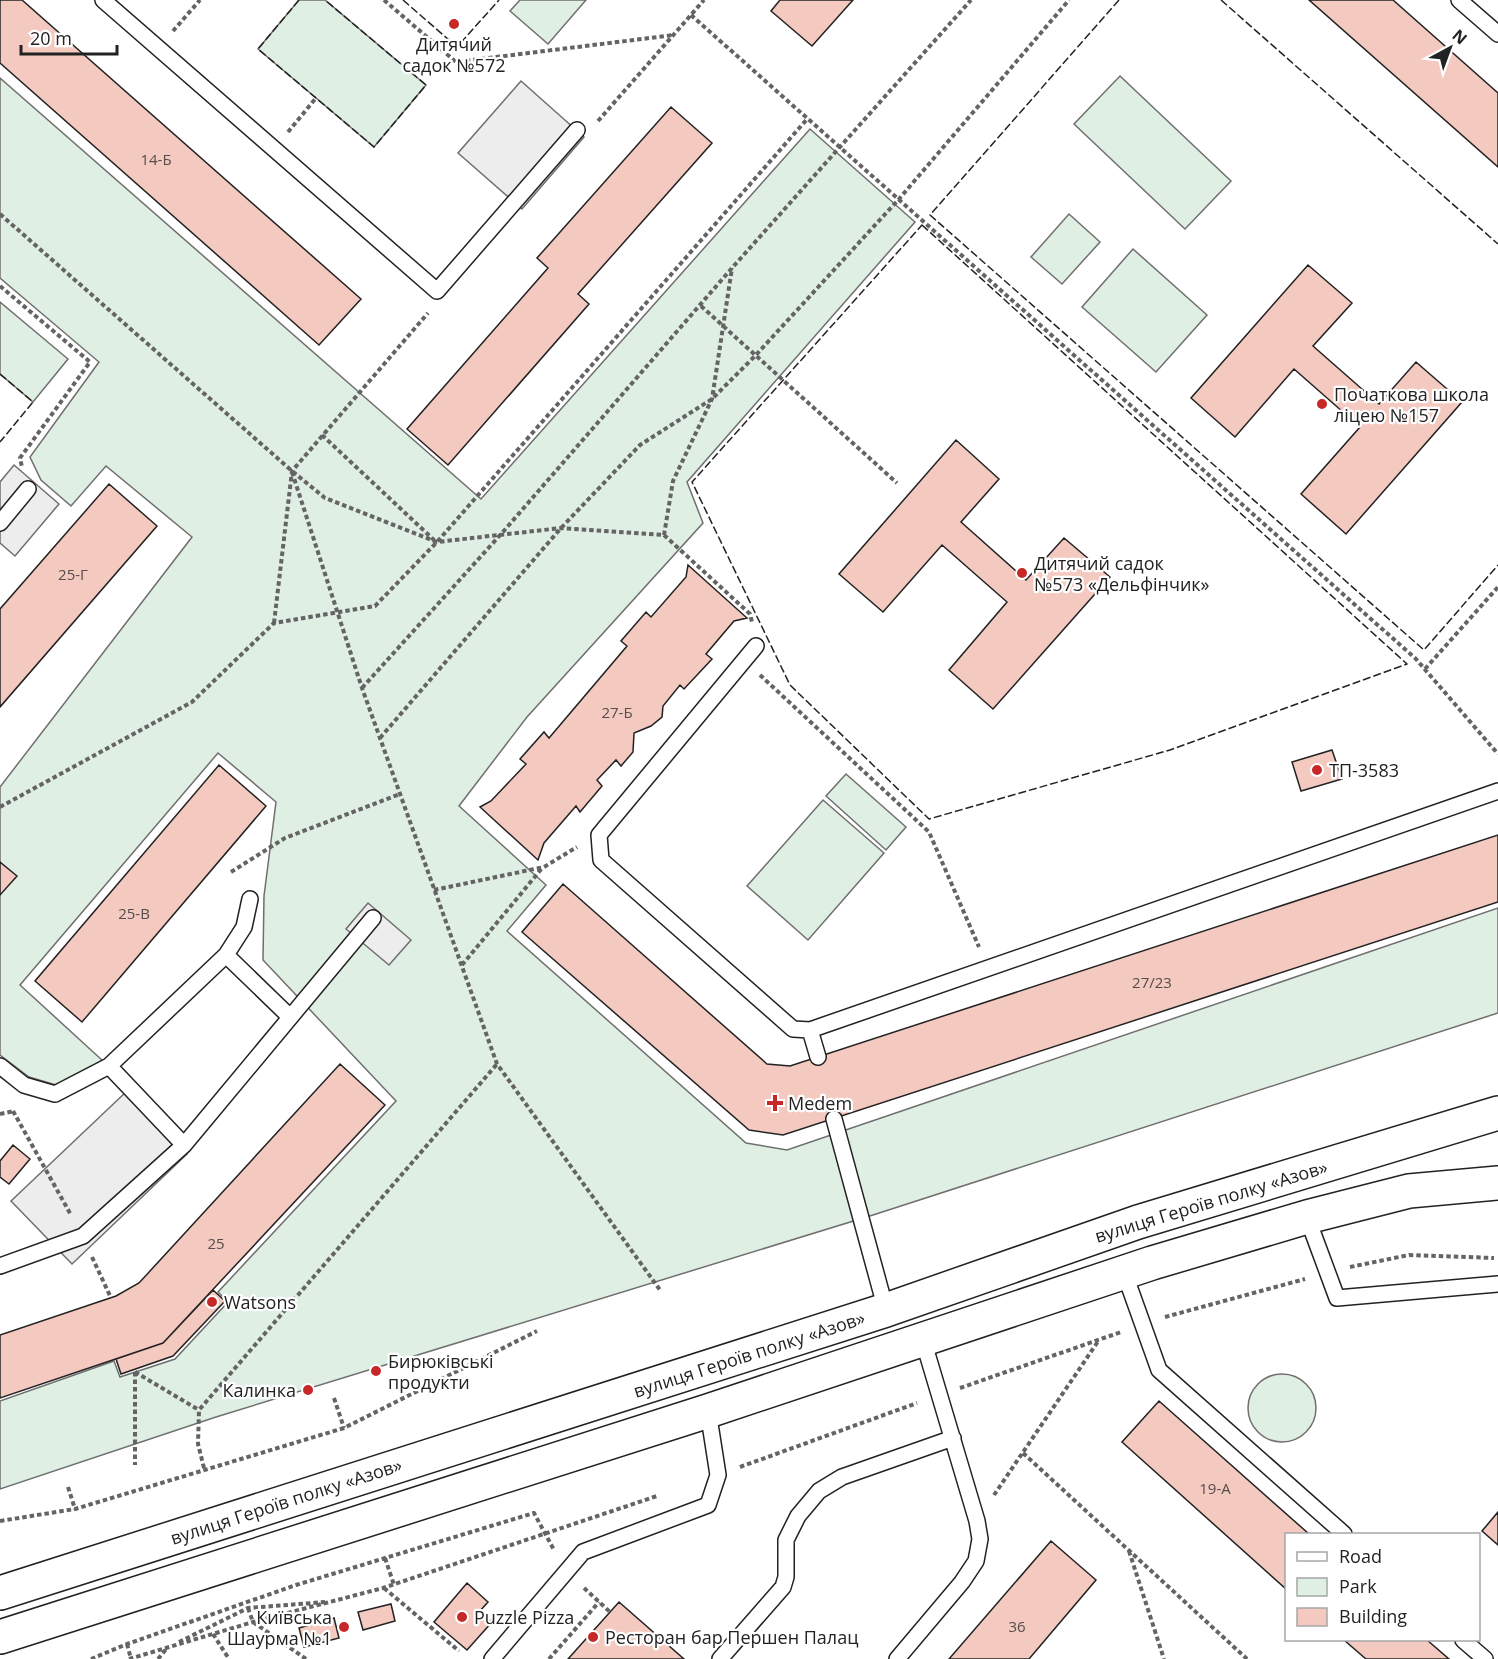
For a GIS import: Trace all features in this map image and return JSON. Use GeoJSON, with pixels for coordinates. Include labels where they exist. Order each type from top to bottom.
{"type":"FeatureCollection","features":[{"type":"Feature","properties":{"kind":"main road","name":"вулиця Героїв полку «Азов»"},"geometry":{"type":"LineString","coordinates":[[0,1593],[886,1310],[1138,1222],[1498,1113]]}},
{"type":"Feature","properties":{"kind":"main road"},"geometry":{"type":"LineString","coordinates":[[0,1637],[708,1411],[1124,1272],[1307,1217],[1409,1191],[1498,1183]]}},
{"type":"Feature","properties":{"kind":"lane"},"geometry":{"type":"LineString","coordinates":[[103,0],[437,291],[577,130]]}},
{"type":"Feature","properties":{"kind":"lane"},"geometry":{"type":"LineString","coordinates":[[1459,0],[1498,34]]}},
{"type":"Feature","properties":{"kind":"lane"},"geometry":{"type":"LineString","coordinates":[[0,523],[28,489]]}},
{"type":"Feature","properties":{"kind":"lane"},"geometry":{"type":"LineString","coordinates":[[756,646],[599,835],[601,860],[793,1029],[810,1030],[1498,791]]}},
{"type":"Feature","properties":{"kind":"lane"},"geometry":{"type":"LineString","coordinates":[[0,1066],[24,1085],[55,1094],[110,1066],[226,955],[244,927],[250,899]]}},
{"type":"Feature","properties":{"kind":"lane"},"geometry":{"type":"LineString","coordinates":[[0,1266],[83,1236],[184,1145],[373,918]]}},
{"type":"Feature","properties":{"kind":"lane"},"geometry":{"type":"LineString","coordinates":[[226,955],[290,1017]]}},
{"type":"Feature","properties":{"kind":"lane"},"geometry":{"type":"LineString","coordinates":[[810,1030],[818,1057]]}},
{"type":"Feature","properties":{"kind":"lane"},"geometry":{"type":"LineString","coordinates":[[110,1066],[184,1145]]}},
{"type":"Feature","properties":{"kind":"lane"},"geometry":{"type":"LineString","coordinates":[[834,1119],[886,1310]]}},
{"type":"Feature","properties":{"kind":"lane"},"geometry":{"type":"LineString","coordinates":[[1307,1217],[1337,1298],[1498,1284]]}},
{"type":"Feature","properties":{"kind":"lane"},"geometry":{"type":"LineString","coordinates":[[1124,1272],[1159,1370],[1343,1533]]}},
{"type":"Feature","properties":{"kind":"lane"},"geometry":{"type":"LineString","coordinates":[[897,1659],[962,1582],[976,1561],[980,1539],[977,1521],[923,1340]]}},
{"type":"Feature","properties":{"kind":"lane"},"geometry":{"type":"LineString","coordinates":[[492,1659],[583,1552],[708,1505],[718,1475],[708,1411]]}},
{"type":"Feature","properties":{"kind":"lane"},"geometry":{"type":"LineString","coordinates":[[720,1659],[783,1587],[786,1577],[786,1540],[798,1516],[819,1491],[842,1477],[953,1438]]}},
{"type":"Feature","properties":{"kind":"lane"},"geometry":{"type":"LineString","coordinates":[[1464,1641],[1485,1659]]}},
{"type":"Feature","properties":{"kind":"path"},"geometry":{"type":"LineString","coordinates":[[384,0],[456,62],[674,35]]}},
{"type":"Feature","properties":{"kind":"path"},"geometry":{"type":"LineString","coordinates":[[362,688],[502,533],[732,268],[971,0]]}},
{"type":"Feature","properties":{"kind":"path"},"geometry":{"type":"LineString","coordinates":[[380,738],[561,528],[640,445],[712,399],[755,356],[899,199],[1069,0]]}},
{"type":"Feature","properties":{"kind":"path"},"geometry":{"type":"LineString","coordinates":[[692,15],[1425,669],[1498,754]]}},
{"type":"Feature","properties":{"kind":"path"},"geometry":{"type":"LineString","coordinates":[[274,148],[316,98]]}},
{"type":"Feature","properties":{"kind":"path"},"geometry":{"type":"LineString","coordinates":[[0,807],[192,702],[274,623],[375,606],[437,542],[808,118]]}},
{"type":"Feature","properties":{"kind":"path"},"geometry":{"type":"LineString","coordinates":[[0,214],[291,471],[325,498],[437,542],[561,528],[664,535],[750,614],[756,646]]}},
{"type":"Feature","properties":{"kind":"path"},"geometry":{"type":"LineString","coordinates":[[664,535],[673,481],[712,399],[732,268]]}},
{"type":"Feature","properties":{"kind":"path"},"geometry":{"type":"LineString","coordinates":[[0,286],[90,362],[20,458],[28,489]]}},
{"type":"Feature","properties":{"kind":"path"},"geometry":{"type":"LineString","coordinates":[[274,623],[291,471],[435,304]]}},
{"type":"Feature","properties":{"kind":"path"},"geometry":{"type":"LineString","coordinates":[[701,306],[897,483]]}},
{"type":"Feature","properties":{"kind":"path"},"geometry":{"type":"LineString","coordinates":[[322,435],[437,542]]}},
{"type":"Feature","properties":{"kind":"path"},"geometry":{"type":"LineString","coordinates":[[291,471],[362,688],[497,1064],[660,1290]]}},
{"type":"Feature","properties":{"kind":"path"},"geometry":{"type":"LineString","coordinates":[[1425,669],[1498,586]]}},
{"type":"Feature","properties":{"kind":"path"},"geometry":{"type":"LineString","coordinates":[[744,661],[929,832],[988,968]]}},
{"type":"Feature","properties":{"kind":"path"},"geometry":{"type":"LineString","coordinates":[[231,872],[285,838],[400,794]]}},
{"type":"Feature","properties":{"kind":"path"},"geometry":{"type":"LineString","coordinates":[[434,890],[544,867],[599,835]]}},
{"type":"Feature","properties":{"kind":"path"},"geometry":{"type":"LineString","coordinates":[[462,966],[544,867]]}},
{"type":"Feature","properties":{"kind":"path"},"geometry":{"type":"LineString","coordinates":[[204,1468],[198,1444],[199,1410],[497,1064]]}},
{"type":"Feature","properties":{"kind":"path"},"geometry":{"type":"LineString","coordinates":[[13,1111],[83,1236],[111,1298]]}},
{"type":"Feature","properties":{"kind":"path"},"geometry":{"type":"LineString","coordinates":[[1351,1266],[1409,1255],[1498,1258]]}},
{"type":"Feature","properties":{"kind":"path"},"geometry":{"type":"LineString","coordinates":[[0,1521],[75,1509],[344,1428],[537,1331]]}},
{"type":"Feature","properties":{"kind":"path"},"geometry":{"type":"LineString","coordinates":[[977,1521],[1099,1340]]}},
{"type":"Feature","properties":{"kind":"path"},"geometry":{"type":"LineString","coordinates":[[135,1465],[135,1372],[199,1410]]}},
{"type":"Feature","properties":{"kind":"path"},"geometry":{"type":"LineString","coordinates":[[334,1398],[344,1428]]}},
{"type":"Feature","properties":{"kind":"path"},"geometry":{"type":"LineString","coordinates":[[1023,1453],[1247,1659]]}},
{"type":"Feature","properties":{"kind":"path"},"geometry":{"type":"LineString","coordinates":[[68,1487],[75,1509]]}},
{"type":"Feature","properties":{"kind":"path"},"geometry":{"type":"LineString","coordinates":[[91,1659],[126,1644],[296,1585],[534,1513],[546,1534],[394,1585],[253,1622],[130,1659],[126,1644]]}},
{"type":"Feature","properties":{"kind":"path"},"geometry":{"type":"LineString","coordinates":[[1129,1551],[1164,1659]]}},
{"type":"Feature","properties":{"kind":"path"},"geometry":{"type":"LineString","coordinates":[[385,1558],[394,1585]]}},
{"type":"Feature","properties":{"kind":"path"},"geometry":{"type":"LineString","coordinates":[[383,1588],[459,1651]]}},
{"type":"Feature","properties":{"kind":"path"},"geometry":{"type":"LineString","coordinates":[[158,1659],[167,1648],[248,1608],[338,1601]]}},
{"type":"Feature","properties":{"kind":"path"},"geometry":{"type":"LineString","coordinates":[[549,1659],[599,1602],[610,1612]]}},
{"type":"Feature","properties":{"kind":"path"},"geometry":{"type":"LineString","coordinates":[[248,1608],[253,1622],[306,1659]]}},
{"type":"Feature","properties":{"kind":"path"},"geometry":{"type":"LineString","coordinates":[[213,1634],[229,1659]]}},
{"type":"Feature","properties":{"kind":"green space"},"geometry":{"type":"Polygon","coordinates":[[[299,0],[325,0],[426,85],[374,147],[258,49],[299,0]]]}},
{"type":"Feature","properties":{"kind":"green space"},"geometry":{"type":"Polygon","coordinates":[[[520,0],[586,0],[548,44],[510,11],[520,0]]]}},
{"type":"Feature","properties":{"kind":"green space"},"geometry":{"type":"Polygon","coordinates":[[[1120,76],[1231,181],[1185,229],[1074,124],[1120,76]]]}},
{"type":"Feature","properties":{"kind":"green space"},"geometry":{"type":"Polygon","coordinates":[[[0,78],[481,499],[810,129],[915,222],[687,482],[703,523],[527,717],[459,806],[546,885],[507,931],[746,1143],[787,1150],[1498,908],[1498,1013],[873,1215],[216,1417],[0,1489],[0,1401],[114,1361],[120,1377],[175,1359],[228,1302],[218,1292],[396,1101],[263,960],[264,896],[276,802],[218,753],[20,985],[103,1061],[56,1085],[29,1077],[0,1055],[0,787],[192,537],[106,466],[71,506],[41,480],[30,457],[99,362],[0,278],[0,78]]]}},
{"type":"Feature","properties":{"kind":"green space"},"geometry":{"type":"Polygon","coordinates":[[[1069,214],[1100,242],[1062,284],[1031,257],[1069,214]]]}},
{"type":"Feature","properties":{"kind":"green space"},"geometry":{"type":"Polygon","coordinates":[[[1133,249],[1207,315],[1156,372],[1082,307],[1133,249]]]}},
{"type":"Feature","properties":{"kind":"green space"},"geometry":{"type":"Polygon","coordinates":[[[0,302],[68,359],[33,402],[0,374],[0,302]]]}},
{"type":"Feature","properties":{"kind":"green space"},"geometry":{"type":"Polygon","coordinates":[[[846,774],[906,827],[886,850],[826,796],[846,774]]]}},
{"type":"Feature","properties":{"kind":"green space"},"geometry":{"type":"Polygon","coordinates":[[[823,800],[884,853],[808,940],[747,886],[823,800]]]}},
{"type":"Feature","properties":{"kind":"green space"},"geometry":{"type":"Polygon","coordinates":[[[1282,1374],[1295,1377],[1306,1384],[1313,1395],[1316,1408],[1313,1421],[1306,1432],[1295,1439],[1282,1442],[1269,1439],[1258,1432],[1251,1421],[1248,1408],[1251,1395],[1258,1384],[1269,1377],[1282,1374]]]}},
{"type":"Feature","properties":{"kind":"shaded area"},"geometry":{"type":"Polygon","coordinates":[[[521,81],[584,137],[522,209],[458,153],[521,81]]]}},
{"type":"Feature","properties":{"kind":"shaded area"},"geometry":{"type":"Polygon","coordinates":[[[14,465],[59,504],[15,556],[0,543],[0,482],[14,465]]]}},
{"type":"Feature","properties":{"kind":"shaded area"},"geometry":{"type":"Polygon","coordinates":[[[368,903],[411,940],[389,965],[346,929],[368,903]]]}},
{"type":"Feature","properties":{"kind":"shaded area"},"geometry":{"type":"Polygon","coordinates":[[[127,1091],[187,1154],[72,1264],[11,1201],[127,1091]]]}},
{"type":"Feature","properties":{"kind":"building"},"geometry":{"type":"Polygon","coordinates":[[[0,0],[22,0],[361,299],[319,345],[0,63],[0,0]]]}},
{"type":"Feature","properties":{"kind":"building"},"geometry":{"type":"Polygon","coordinates":[[[780,0],[853,0],[812,46],[771,11],[780,0]]]}},
{"type":"Feature","properties":{"kind":"building"},"geometry":{"type":"Polygon","coordinates":[[[1309,0],[1393,0],[1498,93],[1498,167],[1309,0]]]}},
{"type":"Feature","properties":{"kind":"building"},"geometry":{"type":"Polygon","coordinates":[[[671,107],[712,143],[578,294],[589,304],[448,465],[407,429],[548,268],[537,258],[671,107]]]}},
{"type":"Feature","properties":{"kind":"building"},"geometry":{"type":"Polygon","coordinates":[[[1308,265],[1352,303],[1313,346],[1379,404],[1416,362],[1462,402],[1346,534],[1301,494],[1360,427],[1294,369],[1235,437],[1191,398],[1308,265]]]}},
{"type":"Feature","properties":{"kind":"building"},"geometry":{"type":"Polygon","coordinates":[[[956,440],[999,479],[961,522],[1026,580],[1064,538],[1110,577],[993,709],[949,670],[1007,602],[942,545],[883,612],[839,574],[956,440]]]}},
{"type":"Feature","properties":{"kind":"building"},"geometry":{"type":"Polygon","coordinates":[[[109,484],[157,526],[0,707],[0,609],[109,484]]]}},
{"type":"Feature","properties":{"kind":"building"},"geometry":{"type":"Polygon","coordinates":[[[688,565],[747,618],[734,621],[706,654],[712,659],[684,689],[680,685],[663,706],[662,717],[651,726],[634,733],[633,752],[621,766],[616,760],[597,780],[602,786],[580,812],[576,806],[544,843],[538,860],[480,807],[491,801],[526,764],[520,759],[544,732],[549,738],[627,646],[621,641],[646,612],[651,617],[686,577],[688,565]]]}},
{"type":"Feature","properties":{"kind":"building","name":"ТП-3583"},"geometry":{"type":"Polygon","coordinates":[[[1332,750],[1342,779],[1301,791],[1292,762],[1332,750]]]}},
{"type":"Feature","properties":{"kind":"building"},"geometry":{"type":"Polygon","coordinates":[[[219,765],[266,806],[82,1022],[35,981],[219,765]]]}},
{"type":"Feature","properties":{"kind":"building"},"geometry":{"type":"Polygon","coordinates":[[[1498,835],[1498,902],[783,1135],[749,1130],[522,932],[563,884],[767,1064],[790,1066],[1498,835]]]}},
{"type":"Feature","properties":{"kind":"building"},"geometry":{"type":"Polygon","coordinates":[[[0,862],[17,876],[0,895],[0,862]]]}},
{"type":"Feature","properties":{"kind":"building"},"geometry":{"type":"Polygon","coordinates":[[[340,1064],[385,1105],[163,1343],[0,1398],[0,1335],[116,1296],[139,1283],[340,1064]]]}},
{"type":"Feature","properties":{"kind":"building"},"geometry":{"type":"Polygon","coordinates":[[[13,1145],[30,1159],[9,1184],[0,1177],[0,1161],[13,1145]]]}},
{"type":"Feature","properties":{"kind":"building"},"geometry":{"type":"Polygon","coordinates":[[[213,1290],[225,1301],[173,1356],[121,1374],[116,1359],[163,1343],[213,1290]]]}},
{"type":"Feature","properties":{"kind":"building"},"geometry":{"type":"Polygon","coordinates":[[[1159,1401],[1308,1533],[1285,1533],[1285,1588],[1122,1442],[1159,1401]]]}},
{"type":"Feature","properties":{"kind":"building"},"geometry":{"type":"Polygon","coordinates":[[[1498,1512],[1498,1545],[1482,1531],[1498,1512]]]}},
{"type":"Feature","properties":{"kind":"building"},"geometry":{"type":"Polygon","coordinates":[[[1051,1541],[1096,1580],[1029,1659],[949,1659],[1051,1541]]]}},
{"type":"Feature","properties":{"kind":"building","name":"Puzzle Pizza"},"geometry":{"type":"Polygon","coordinates":[[[467,1583],[488,1602],[480,1611],[492,1622],[467,1650],[434,1622],[467,1583]]]}},
{"type":"Feature","properties":{"kind":"building"},"geometry":{"type":"Polygon","coordinates":[[[619,1602],[684,1659],[568,1659],[619,1602]]]}},
{"type":"Feature","properties":{"kind":"building"},"geometry":{"type":"Polygon","coordinates":[[[391,1604],[395,1621],[363,1630],[358,1612],[391,1604]]]}},
{"type":"Feature","properties":{"kind":"building"},"geometry":{"type":"Polygon","coordinates":[[[334,1618],[339,1638],[304,1647],[299,1628],[334,1618]]]}},
{"type":"Feature","properties":{"kind":"building"},"geometry":{"type":"Polygon","coordinates":[[[1345,1641],[1428,1641],[1449,1659],[1366,1659],[1345,1641]]]}},
{"type":"Feature","properties":{"kind":"fence"},"geometry":{"type":"LineString","coordinates":[[299,0],[258,49],[374,147],[426,85],[325,0]]}},
{"type":"Feature","properties":{"kind":"fence"},"geometry":{"type":"LineString","coordinates":[[403,0],[457,47],[499,0]]}},
{"type":"Feature","properties":{"kind":"fence"},"geometry":{"type":"LineString","coordinates":[[1119,0],[930,215],[1424,650],[1498,565]]}},
{"type":"Feature","properties":{"kind":"fence"},"geometry":{"type":"LineString","coordinates":[[1221,0],[1498,244]]}},
{"type":"Feature","properties":{"kind":"fence"},"geometry":{"type":"LineString","coordinates":[[922,225],[1407,664],[1170,750],[929,819],[790,685],[692,482],[922,225]]}},
{"type":"Feature","properties":{"kind":"fence"},"geometry":{"type":"LineString","coordinates":[[0,374],[33,402],[0,442]]}},
{"type":"Feature","properties":{"kind":"place","name":"Дитячий садок №572"},"geometry":{"type":"Point","coordinates":[454,24]}},
{"type":"Feature","properties":{"kind":"place","name":"Початкова школа ліцею №157"},"geometry":{"type":"Point","coordinates":[1322,404]}},
{"type":"Feature","properties":{"kind":"place","name":"Дитячий садок №573 «Дельфінчик»"},"geometry":{"type":"Point","coordinates":[1022,573]}},
{"type":"Feature","properties":{"kind":"place","name":"ТП-3583"},"geometry":{"type":"Point","coordinates":[1317,770]}},
{"type":"Feature","properties":{"kind":"place","name":"Medem"},"geometry":{"type":"Point","coordinates":[775,1103]}},
{"type":"Feature","properties":{"kind":"place","name":"Watsons"},"geometry":{"type":"Point","coordinates":[212,1302]}},
{"type":"Feature","properties":{"kind":"place","name":"Бирюківські продукти"},"geometry":{"type":"Point","coordinates":[376,1371]}},
{"type":"Feature","properties":{"kind":"place","name":"Калинка"},"geometry":{"type":"Point","coordinates":[308,1390]}},
{"type":"Feature","properties":{"kind":"place","name":"Puzzle Pizza"},"geometry":{"type":"Point","coordinates":[462,1617]}},
{"type":"Feature","properties":{"kind":"place","name":"Київська Шаурма №1"},"geometry":{"type":"Point","coordinates":[344,1627]}},
{"type":"Feature","properties":{"kind":"place","name":"Ресторан бар Першен Палац"},"geometry":{"type":"Point","coordinates":[593,1637]}}]}
